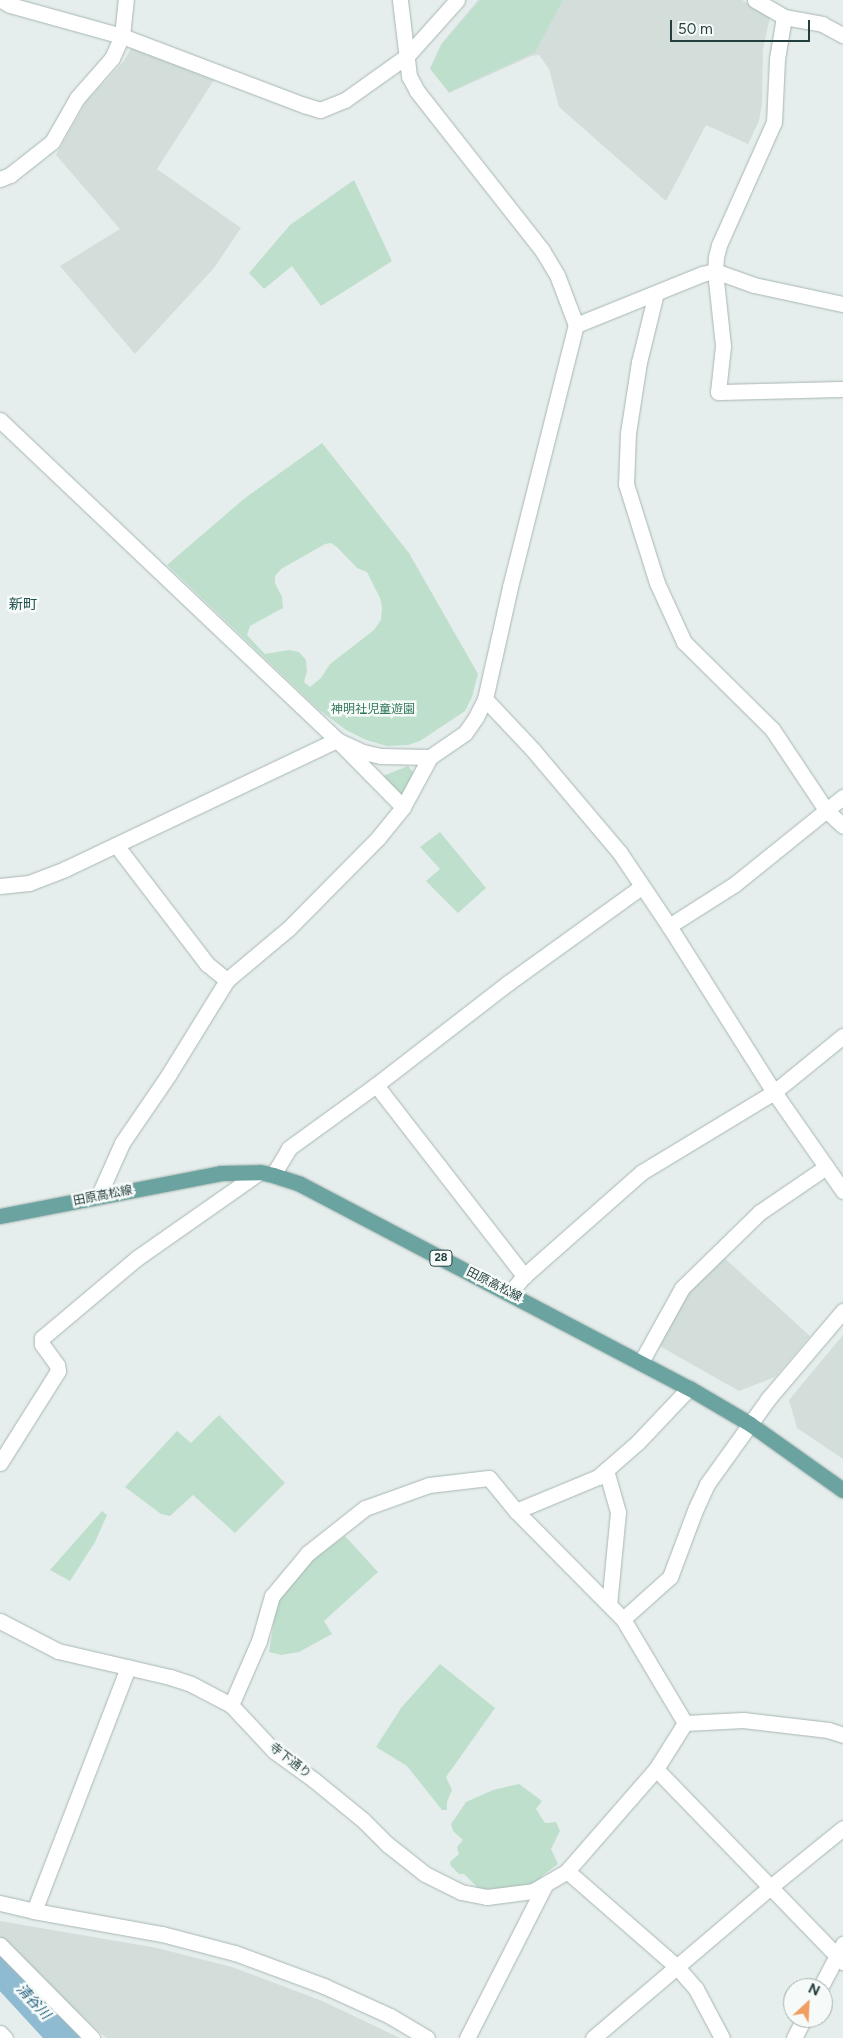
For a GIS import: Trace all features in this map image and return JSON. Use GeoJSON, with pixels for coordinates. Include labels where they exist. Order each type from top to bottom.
{"type":"FeatureCollection","features":[{"type":"Feature","properties":{"kind":"main road","name":"田原高松線"},"geometry":{"type":"LineString","coordinates":[[0,1216],[221,1173],[266,1173],[300,1184],[689,1388],[750,1424],[843,1490]]}},
{"type":"Feature","properties":{"kind":"street"},"geometry":{"type":"LineString","coordinates":[[1,0],[10,5],[122,36],[320,110],[345,100],[407,56],[457,0]]}},
{"type":"Feature","properties":{"kind":"street"},"geometry":{"type":"LineString","coordinates":[[0,179],[10,175],[52,142],[77,98],[112,58],[122,36],[126,0]]}},
{"type":"Feature","properties":{"kind":"street"},"geometry":{"type":"LineString","coordinates":[[98,1197],[122,1143],[169,1074],[227,980],[289,928],[378,838],[403,806],[430,757],[465,732],[476,717],[485,699],[510,587],[576,325],[556,275],[542,250],[417,91],[409,76],[400,0]]}},
{"type":"Feature","properties":{"kind":"street"},"geometry":{"type":"LineString","coordinates":[[755,0],[784,17],[822,24],[843,35]]}},
{"type":"Feature","properties":{"kind":"street"},"geometry":{"type":"LineString","coordinates":[[784,17],[777,59],[774,122],[719,245],[715,271],[723,346],[718,392],[843,390],[843,384]]}},
{"type":"Feature","properties":{"kind":"street"},"geometry":{"type":"LineString","coordinates":[[576,325],[702,274],[715,271],[754,285],[843,304]]}},
{"type":"Feature","properties":{"kind":"street"},"geometry":{"type":"LineString","coordinates":[[656,294],[639,362],[628,433],[626,484],[657,583],[684,642],[772,729],[826,810],[843,826]]}},
{"type":"Feature","properties":{"kind":"street"},"geometry":{"type":"LineString","coordinates":[[2,425],[338,740],[403,806]]}},
{"type":"Feature","properties":{"kind":"street"},"geometry":{"type":"LineString","coordinates":[[485,699],[533,750],[620,853],[641,887],[669,926],[774,1092],[843,1191]]}},
{"type":"Feature","properties":{"kind":"street"},"geometry":{"type":"LineString","coordinates":[[338,740],[363,752],[381,756],[399,758],[430,757]]}},
{"type":"Feature","properties":{"kind":"street"},"geometry":{"type":"LineString","coordinates":[[0,886],[28,883],[65,869],[338,740]]}},
{"type":"Feature","properties":{"kind":"street"},"geometry":{"type":"LineString","coordinates":[[669,926],[735,884],[843,797]]}},
{"type":"Feature","properties":{"kind":"street"},"geometry":{"type":"LineString","coordinates":[[116,845],[207,964],[227,980]]}},
{"type":"Feature","properties":{"kind":"street"},"geometry":{"type":"LineString","coordinates":[[0,1463],[58,1371],[57,1365],[42,1344],[42,1338],[137,1258],[266,1173],[289,1148],[376,1085],[508,983],[641,887]]}},
{"type":"Feature","properties":{"kind":"street"},"geometry":{"type":"LineString","coordinates":[[510,1293],[524,1276],[642,1172],[774,1092],[843,1036]]}},
{"type":"Feature","properties":{"kind":"street"},"geometry":{"type":"LineString","coordinates":[[376,1085],[524,1276]]}},
{"type":"Feature","properties":{"kind":"street"},"geometry":{"type":"LineString","coordinates":[[641,1362],[682,1288],[760,1212],[826,1167]]}},
{"type":"Feature","properties":{"kind":"street"},"geometry":{"type":"LineString","coordinates":[[623,1619],[670,1577],[696,1508],[708,1484],[768,1399],[843,1311]]}},
{"type":"Feature","properties":{"kind":"street"},"geometry":{"type":"LineString","coordinates":[[516,1512],[598,1477],[638,1442],[689,1388]]}},
{"type":"Feature","properties":{"kind":"street"},"geometry":{"type":"LineString","coordinates":[[606,1470],[618,1512],[609,1605]]}},
{"type":"Feature","properties":{"kind":"street"},"geometry":{"type":"LineString","coordinates":[[231,1705],[259,1641],[272,1596],[308,1553],[365,1508],[429,1485],[489,1478],[516,1512],[623,1619],[684,1723],[743,1720],[828,1730],[843,1735]]}},
{"type":"Feature","properties":{"kind":"street","name":"寺下通り"},"geometry":{"type":"LineString","coordinates":[[0,1621],[58,1651],[177,1679],[231,1705],[274,1750],[363,1820],[387,1844],[425,1874],[461,1892],[487,1897],[533,1891],[567,1871],[656,1769],[684,1723]]}},
{"type":"Feature","properties":{"kind":"street"},"geometry":{"type":"LineString","coordinates":[[34,1911],[128,1668]]}},
{"type":"Feature","properties":{"kind":"street"},"geometry":{"type":"LineString","coordinates":[[656,1769],[839,1960]]}},
{"type":"Feature","properties":{"kind":"street"},"geometry":{"type":"LineString","coordinates":[[593,2038],[769,1888],[843,1828]]}},
{"type":"Feature","properties":{"kind":"street"},"geometry":{"type":"LineString","coordinates":[[567,1871],[677,1967],[696,1989],[722,2038]]}},
{"type":"Feature","properties":{"kind":"street"},"geometry":{"type":"LineString","coordinates":[[467,2038],[545,1885]]}},
{"type":"Feature","properties":{"kind":"street"},"geometry":{"type":"LineString","coordinates":[[0,1902],[34,1911],[162,1934],[235,1953],[332,1990],[390,2016],[427,2038]]}},
{"type":"Feature","properties":{"kind":"street"},"geometry":{"type":"LineString","coordinates":[[827,1978],[839,1960],[843,1944]]}},
{"type":"Feature","properties":{"kind":"street"},"geometry":{"type":"LineString","coordinates":[[0,1945],[92,2038]]}},
{"type":"Feature","properties":{"kind":"street"},"geometry":{"type":"LineString","coordinates":[[0,2033],[5,2038]]}},
{"type":"Feature","properties":{"kind":"shaded area"},"geometry":{"type":"Polygon","coordinates":[[[478,0],[742,0],[770,17],[763,49],[762,104],[759,121],[748,144],[706,125],[666,201],[559,107],[549,69],[539,55],[531,56],[449,93],[430,68],[441,44],[478,0]]]}},
{"type":"Feature","properties":{"kind":"shaded area"},"geometry":{"type":"Polygon","coordinates":[[[132,47],[214,80],[157,169],[241,228],[214,268],[135,354],[60,266],[120,229],[56,155],[86,102],[123,62],[132,47]]]}},
{"type":"Feature","properties":{"kind":"shaded area"},"geometry":{"type":"Polygon","coordinates":[[[721,1255],[810,1336],[775,1377],[739,1391],[656,1344],[677,1308],[721,1255]]]}},
{"type":"Feature","properties":{"kind":"shaded area"},"geometry":{"type":"Polygon","coordinates":[[[843,1335],[843,1459],[797,1428],[789,1400],[843,1335]]]}},
{"type":"Feature","properties":{"kind":"shaded area"},"geometry":{"type":"Polygon","coordinates":[[[0,1921],[157,1948],[232,1967],[320,2000],[400,2038],[106,2038],[0,1940],[0,1921]]]}},
{"type":"Feature","properties":{"kind":"green space"},"geometry":{"type":"Polygon","coordinates":[[[480,0],[563,0],[535,52],[449,92],[430,69],[442,44],[480,0]]]}},
{"type":"Feature","properties":{"kind":"green space"},"geometry":{"type":"Polygon","coordinates":[[[354,180],[392,261],[321,306],[292,266],[264,289],[249,273],[290,225],[354,180]]]}},
{"type":"Feature","properties":{"kind":"green space","name":"神明社児童遊園"},"geometry":{"type":"Polygon","coordinates":[[[322,443],[409,553],[478,674],[472,697],[465,711],[420,741],[408,745],[387,746],[366,740],[346,730],[318,709],[167,565],[245,498],[322,443]],[[331,543],[325,544],[281,569],[275,576],[275,583],[282,597],[283,608],[250,626],[247,635],[265,654],[289,650],[299,652],[306,660],[307,671],[304,682],[310,687],[321,678],[330,664],[374,630],[381,620],[382,607],[380,598],[367,572],[357,568],[331,543]]]}},
{"type":"Feature","properties":{"kind":"green space"},"geometry":{"type":"Polygon","coordinates":[[[408,766],[414,773],[401,796],[383,776],[408,766]]]}},
{"type":"Feature","properties":{"kind":"green space"},"geometry":{"type":"Polygon","coordinates":[[[440,832],[486,888],[458,913],[426,881],[440,869],[420,847],[440,832]]]}},
{"type":"Feature","properties":{"kind":"green space"},"geometry":{"type":"Polygon","coordinates":[[[219,1415],[285,1483],[235,1533],[193,1495],[170,1516],[161,1514],[125,1487],[177,1431],[191,1443],[219,1415]]]}},
{"type":"Feature","properties":{"kind":"green space"},"geometry":{"type":"Polygon","coordinates":[[[102,1511],[107,1515],[95,1542],[70,1581],[50,1570],[102,1511]]]}},
{"type":"Feature","properties":{"kind":"green space"},"geometry":{"type":"Polygon","coordinates":[[[345,1536],[378,1572],[324,1621],[332,1634],[299,1652],[281,1655],[269,1652],[277,1602],[311,1561],[345,1536]]]}},
{"type":"Feature","properties":{"kind":"green space"},"geometry":{"type":"Polygon","coordinates":[[[440,1664],[495,1708],[446,1777],[452,1790],[447,1802],[447,1810],[442,1810],[407,1766],[376,1747],[401,1708],[440,1664]]]}},
{"type":"Feature","properties":{"kind":"green space"},"geometry":{"type":"Polygon","coordinates":[[[519,1784],[542,1801],[536,1809],[545,1823],[556,1822],[560,1831],[551,1849],[558,1864],[542,1876],[536,1884],[485,1890],[478,1888],[464,1874],[459,1874],[451,1866],[450,1862],[459,1854],[457,1847],[463,1840],[453,1831],[451,1824],[466,1802],[493,1790],[519,1784]]]}},
{"type":"Feature","properties":{"kind":"waterway","name":"清谷川"},"geometry":{"type":"LineString","coordinates":[[0,1966],[66,2038]]}},
{"type":"Feature","properties":{"kind":"district","name":"新町"},"geometry":{"type":"Point","coordinates":[23,605]}}]}
